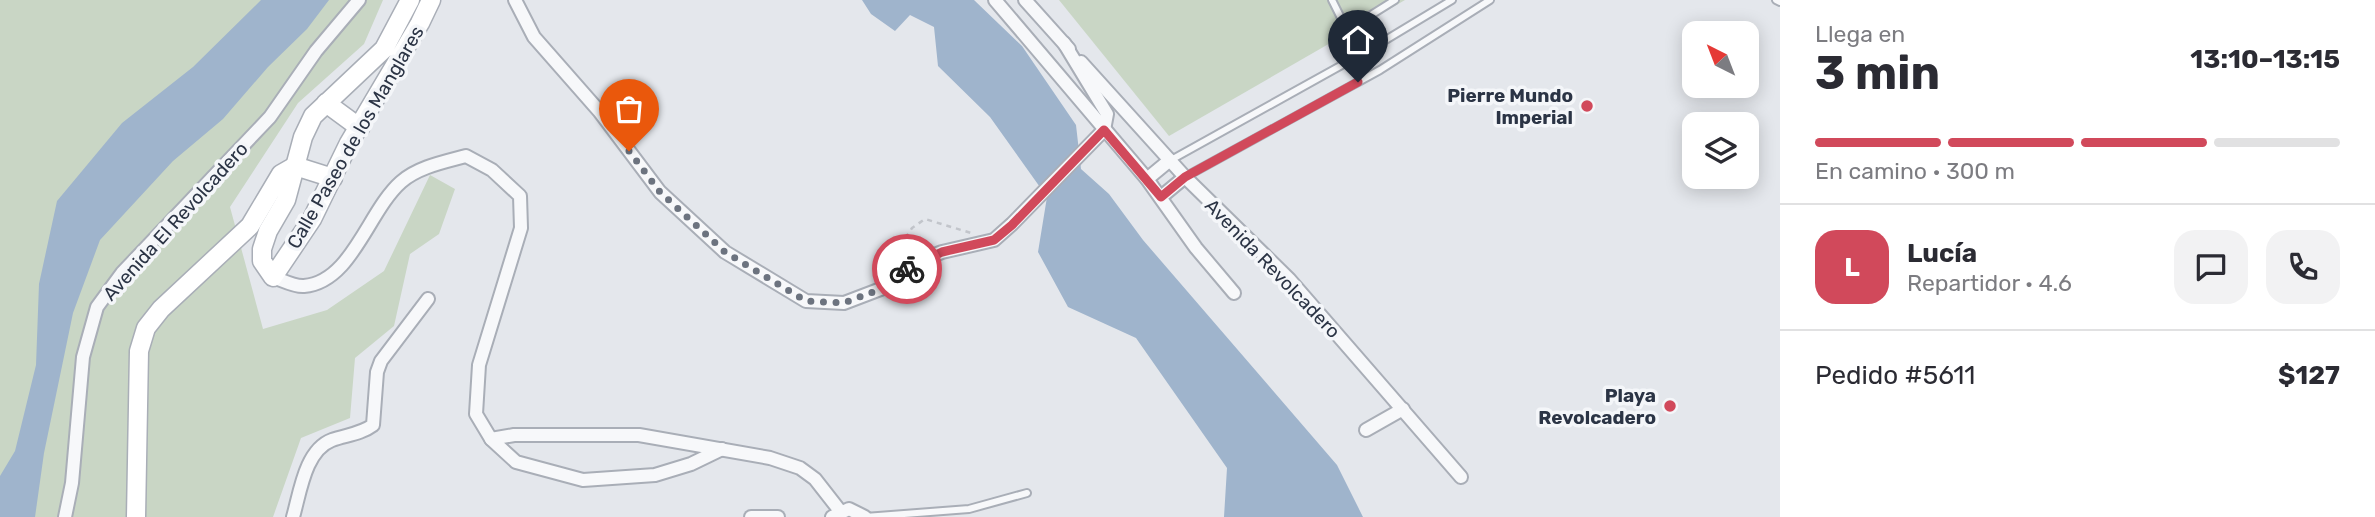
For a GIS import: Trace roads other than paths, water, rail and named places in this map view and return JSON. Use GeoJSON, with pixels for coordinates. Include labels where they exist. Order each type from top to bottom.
{"type":"FeatureCollection","features":[{"type":"Feature","properties":{"kind":"main road","name":"Calle Paseo de los Manglares"},"geometry":{"type":"LineString","coordinates":[[410,0],[384,49],[313,116],[303,137],[286,200],[268,231],[262,249],[262,261],[273,276],[312,219],[359,128],[431,0]]}},
{"type":"Feature","properties":{"kind":"main road"},"geometry":{"type":"LineString","coordinates":[[326,103],[359,128]]}},
{"type":"Feature","properties":{"kind":"main road","name":"Calle Paseo de los Manglares"},"geometry":{"type":"LineString","coordinates":[[135,517],[139,351],[146,328],[161,309],[250,226],[281,174],[295,166]]}},
{"type":"Feature","properties":{"kind":"main road"},"geometry":{"type":"LineString","coordinates":[[295,166],[333,178]]}},
{"type":"Feature","properties":{"kind":"street","name":"Avenida El Revolcadero"},"geometry":{"type":"LineString","coordinates":[[65,517],[72,484],[83,357],[97,307],[122,273],[271,117],[316,51],[359,0]]}},
{"type":"Feature","properties":{"kind":"street"},"geometry":{"type":"LineString","coordinates":[[515,0],[534,37],[599,111],[660,192],[725,252],[806,301],[844,303],[886,287],[917,262],[942,252],[987,242],[1012,225],[1104,130],[1107,114],[1064,43]]}},
{"type":"Feature","properties":{"kind":"street","name":"Avenida Revolcadero"},"geometry":{"type":"LineString","coordinates":[[995,0],[1147,179],[1196,248],[1234,293]]}},
{"type":"Feature","properties":{"kind":"street","name":"Avenida Revolcadero"},"geometry":{"type":"LineString","coordinates":[[1025,0],[1185,177],[1289,279],[1461,477]]}},
{"type":"Feature","properties":{"kind":"street"},"geometry":{"type":"LineString","coordinates":[[273,276],[302,287],[324,280],[342,267],[401,182],[424,169],[466,156],[492,170],[520,196],[521,228],[479,365],[476,414],[491,439],[516,462],[583,480],[655,475],[691,464],[722,449]]}},
{"type":"Feature","properties":{"kind":"street"},"geometry":{"type":"LineString","coordinates":[[1147,179],[1170,160]]}},
{"type":"Feature","properties":{"kind":"street"},"geometry":{"type":"LineString","coordinates":[[1161,197],[1185,177]]}},
{"type":"Feature","properties":{"kind":"street"},"geometry":{"type":"LineString","coordinates":[[293,517],[316,453],[328,442],[366,430],[373,425],[377,372],[381,361],[428,299]]}},
{"type":"Feature","properties":{"kind":"street"},"geometry":{"type":"LineString","coordinates":[[1366,430],[1403,409]]}},
{"type":"Feature","properties":{"kind":"street"},"geometry":{"type":"LineString","coordinates":[[491,439],[514,435],[639,435],[770,458],[800,468],[815,479],[836,514],[849,509],[865,517]]}},
{"type":"Feature","properties":{"kind":"street"},"geometry":{"type":"LineString","coordinates":[[751,517],[778,517]]}},
{"type":"Feature","properties":{"kind":"lane"},"geometry":{"type":"LineString","coordinates":[[1332,0],[1347,30],[1395,0]]}},
{"type":"Feature","properties":{"kind":"lane"},"geometry":{"type":"LineString","coordinates":[[1170,160],[1369,50],[1452,0]]}},
{"type":"Feature","properties":{"kind":"lane"},"geometry":{"type":"LineString","coordinates":[[1185,177],[1380,69],[1489,0]]}},
{"type":"Feature","properties":{"kind":"lane"},"geometry":{"type":"LineString","coordinates":[[865,517],[968,509],[1027,493]]}},
{"type":"Feature","properties":{"kind":"water"},"geometry":{"type":"Polygon","coordinates":[[[261,0],[329,0],[307,29],[268,67],[223,119],[173,161],[100,240],[73,313],[44,453],[35,517],[0,517],[0,476],[15,451],[36,365],[39,284],[57,201],[122,123],[193,67],[261,0]]]}},
{"type":"Feature","properties":{"kind":"water"},"geometry":{"type":"Polygon","coordinates":[[[862,0],[974,0],[1022,46],[1076,125],[1081,169],[1109,194],[1143,240],[1337,465],[1363,517],[1224,517],[1227,468],[1136,338],[1068,307],[1038,252],[1047,197],[990,117],[938,66],[934,27],[910,15],[895,31],[871,14],[862,0]]]}},
{"type":"Feature","properties":{"kind":"place","name":"Pierre Mundo Imperial"},"geometry":{"type":"Point","coordinates":[1587,106]}},
{"type":"Feature","properties":{"kind":"place","name":"Playa Revolcadero"},"geometry":{"type":"Point","coordinates":[1670,406]}}]}
